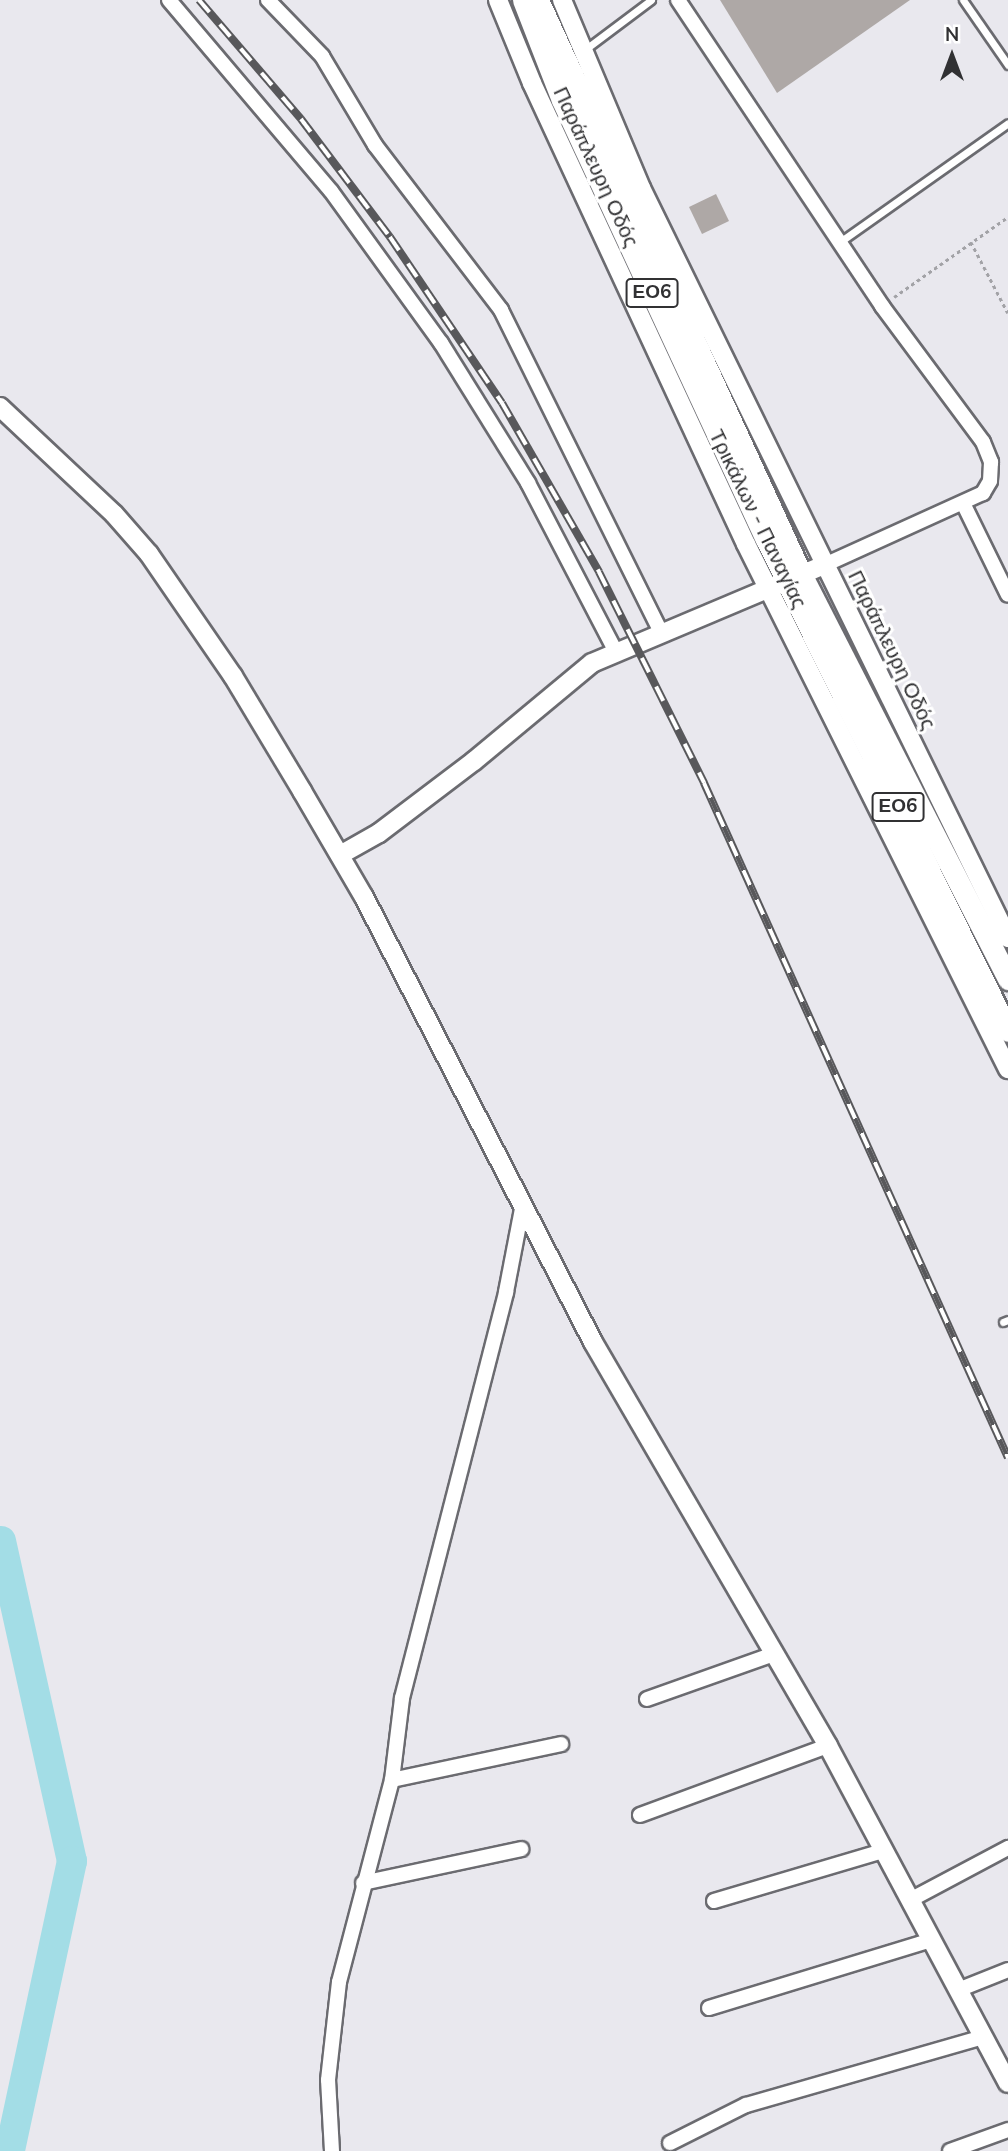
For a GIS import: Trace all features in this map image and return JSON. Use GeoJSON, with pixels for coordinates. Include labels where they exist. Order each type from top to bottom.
{"type":"FeatureCollection","features":[{"type":"Feature","properties":{"kind":"main road","name":"Τρικάλων - Παναγίας"},"geometry":{"type":"LineString","coordinates":[[523,0],[562,100],[788,582],[1008,1031]]}},
{"type":"Feature","properties":{"kind":"main road","name":"Τρικάλων - Παναγίας"},"geometry":{"type":"LineString","coordinates":[[538,0],[788,582],[1008,979]]}},
{"type":"Feature","properties":{"kind":"street"},"geometry":{"type":"LineString","coordinates":[[169,0],[331,191],[448,353],[528,483],[615,650]]}},
{"type":"Feature","properties":{"kind":"street"},"geometry":{"type":"LineString","coordinates":[[268,0],[322,55],[375,145],[501,310],[661,632]]}},
{"type":"Feature","properties":{"kind":"street","name":"Παράπλευρη Οδός"},"geometry":{"type":"LineString","coordinates":[[498,0],[567,159],[788,582],[1008,1069]]}},
{"type":"Feature","properties":{"kind":"street","name":"Παράπλευρη Οδός"},"geometry":{"type":"LineString","coordinates":[[562,0],[641,188],[1008,938]]}},
{"type":"Feature","properties":{"kind":"street"},"geometry":{"type":"LineString","coordinates":[[340,855],[379,833],[585,668],[615,650],[788,582],[963,503],[983,493],[990,481],[987,452],[882,306],[678,0]]}},
{"type":"Feature","properties":{"kind":"street"},"geometry":{"type":"LineString","coordinates":[[0,407],[91,490],[149,554],[233,676],[340,855],[522,1209],[715,1559],[828,1746],[1008,2083]]}},
{"type":"Feature","properties":{"kind":"street"},"geometry":{"type":"LineString","coordinates":[[963,503],[1008,595]]}},
{"type":"Feature","properties":{"kind":"street"},"geometry":{"type":"LineString","coordinates":[[332,2151],[328,2080],[332,2028],[362,1883],[392,1780],[402,1698],[496,1330],[522,1209]]}},
{"type":"Feature","properties":{"kind":"street"},"geometry":{"type":"LineString","coordinates":[[647,1699],[774,1654]]}},
{"type":"Feature","properties":{"kind":"street"},"geometry":{"type":"LineString","coordinates":[[392,1780],[561,1744]]}},
{"type":"Feature","properties":{"kind":"street"},"geometry":{"type":"LineString","coordinates":[[640,1815],[828,1746]]}},
{"type":"Feature","properties":{"kind":"street"},"geometry":{"type":"LineString","coordinates":[[910,1900],[1008,1848]]}},
{"type":"Feature","properties":{"kind":"street"},"geometry":{"type":"LineString","coordinates":[[362,1883],[521,1849]]}},
{"type":"Feature","properties":{"kind":"street"},"geometry":{"type":"LineString","coordinates":[[714,1901],[883,1851]]}},
{"type":"Feature","properties":{"kind":"street"},"geometry":{"type":"LineString","coordinates":[[709,2008],[932,1940]]}},
{"type":"Feature","properties":{"kind":"street"},"geometry":{"type":"LineString","coordinates":[[958,1990],[1008,1970]]}},
{"type":"Feature","properties":{"kind":"street"},"geometry":{"type":"LineString","coordinates":[[670,2143],[746,2105],[983,2037]]}},
{"type":"Feature","properties":{"kind":"street"},"geometry":{"type":"LineString","coordinates":[[950,2151],[1008,2130]]}},
{"type":"Feature","properties":{"kind":"lane"},"geometry":{"type":"LineString","coordinates":[[582,51],[651,0]]}},
{"type":"Feature","properties":{"kind":"lane"},"geometry":{"type":"LineString","coordinates":[[963,0],[1008,65]]}},
{"type":"Feature","properties":{"kind":"lane"},"geometry":{"type":"LineString","coordinates":[[841,242],[1008,123]]}},
{"type":"Feature","properties":{"kind":"path"},"geometry":{"type":"LineString","coordinates":[[882,306],[1008,217]]}},
{"type":"Feature","properties":{"kind":"path"},"geometry":{"type":"LineString","coordinates":[[971,242],[1008,313]]}},
{"type":"Feature","properties":{"kind":"building"},"geometry":{"type":"Polygon","coordinates":[[[720,0],[910,0],[777,93],[720,0]]]}},
{"type":"Feature","properties":{"kind":"building"},"geometry":{"type":"Polygon","coordinates":[[[716,194],[729,221],[702,234],[689,207],[716,194]]]}},
{"type":"Feature","properties":{"kind":"waterway"},"geometry":{"type":"LineString","coordinates":[[1,1541],[72,1861],[10,2151]]}},
{"type":"Feature","properties":{"kind":"railway"},"geometry":{"type":"LineString","coordinates":[[199,0],[301,119],[390,237],[502,403],[599,572],[704,783],[1008,1458]]}}]}
